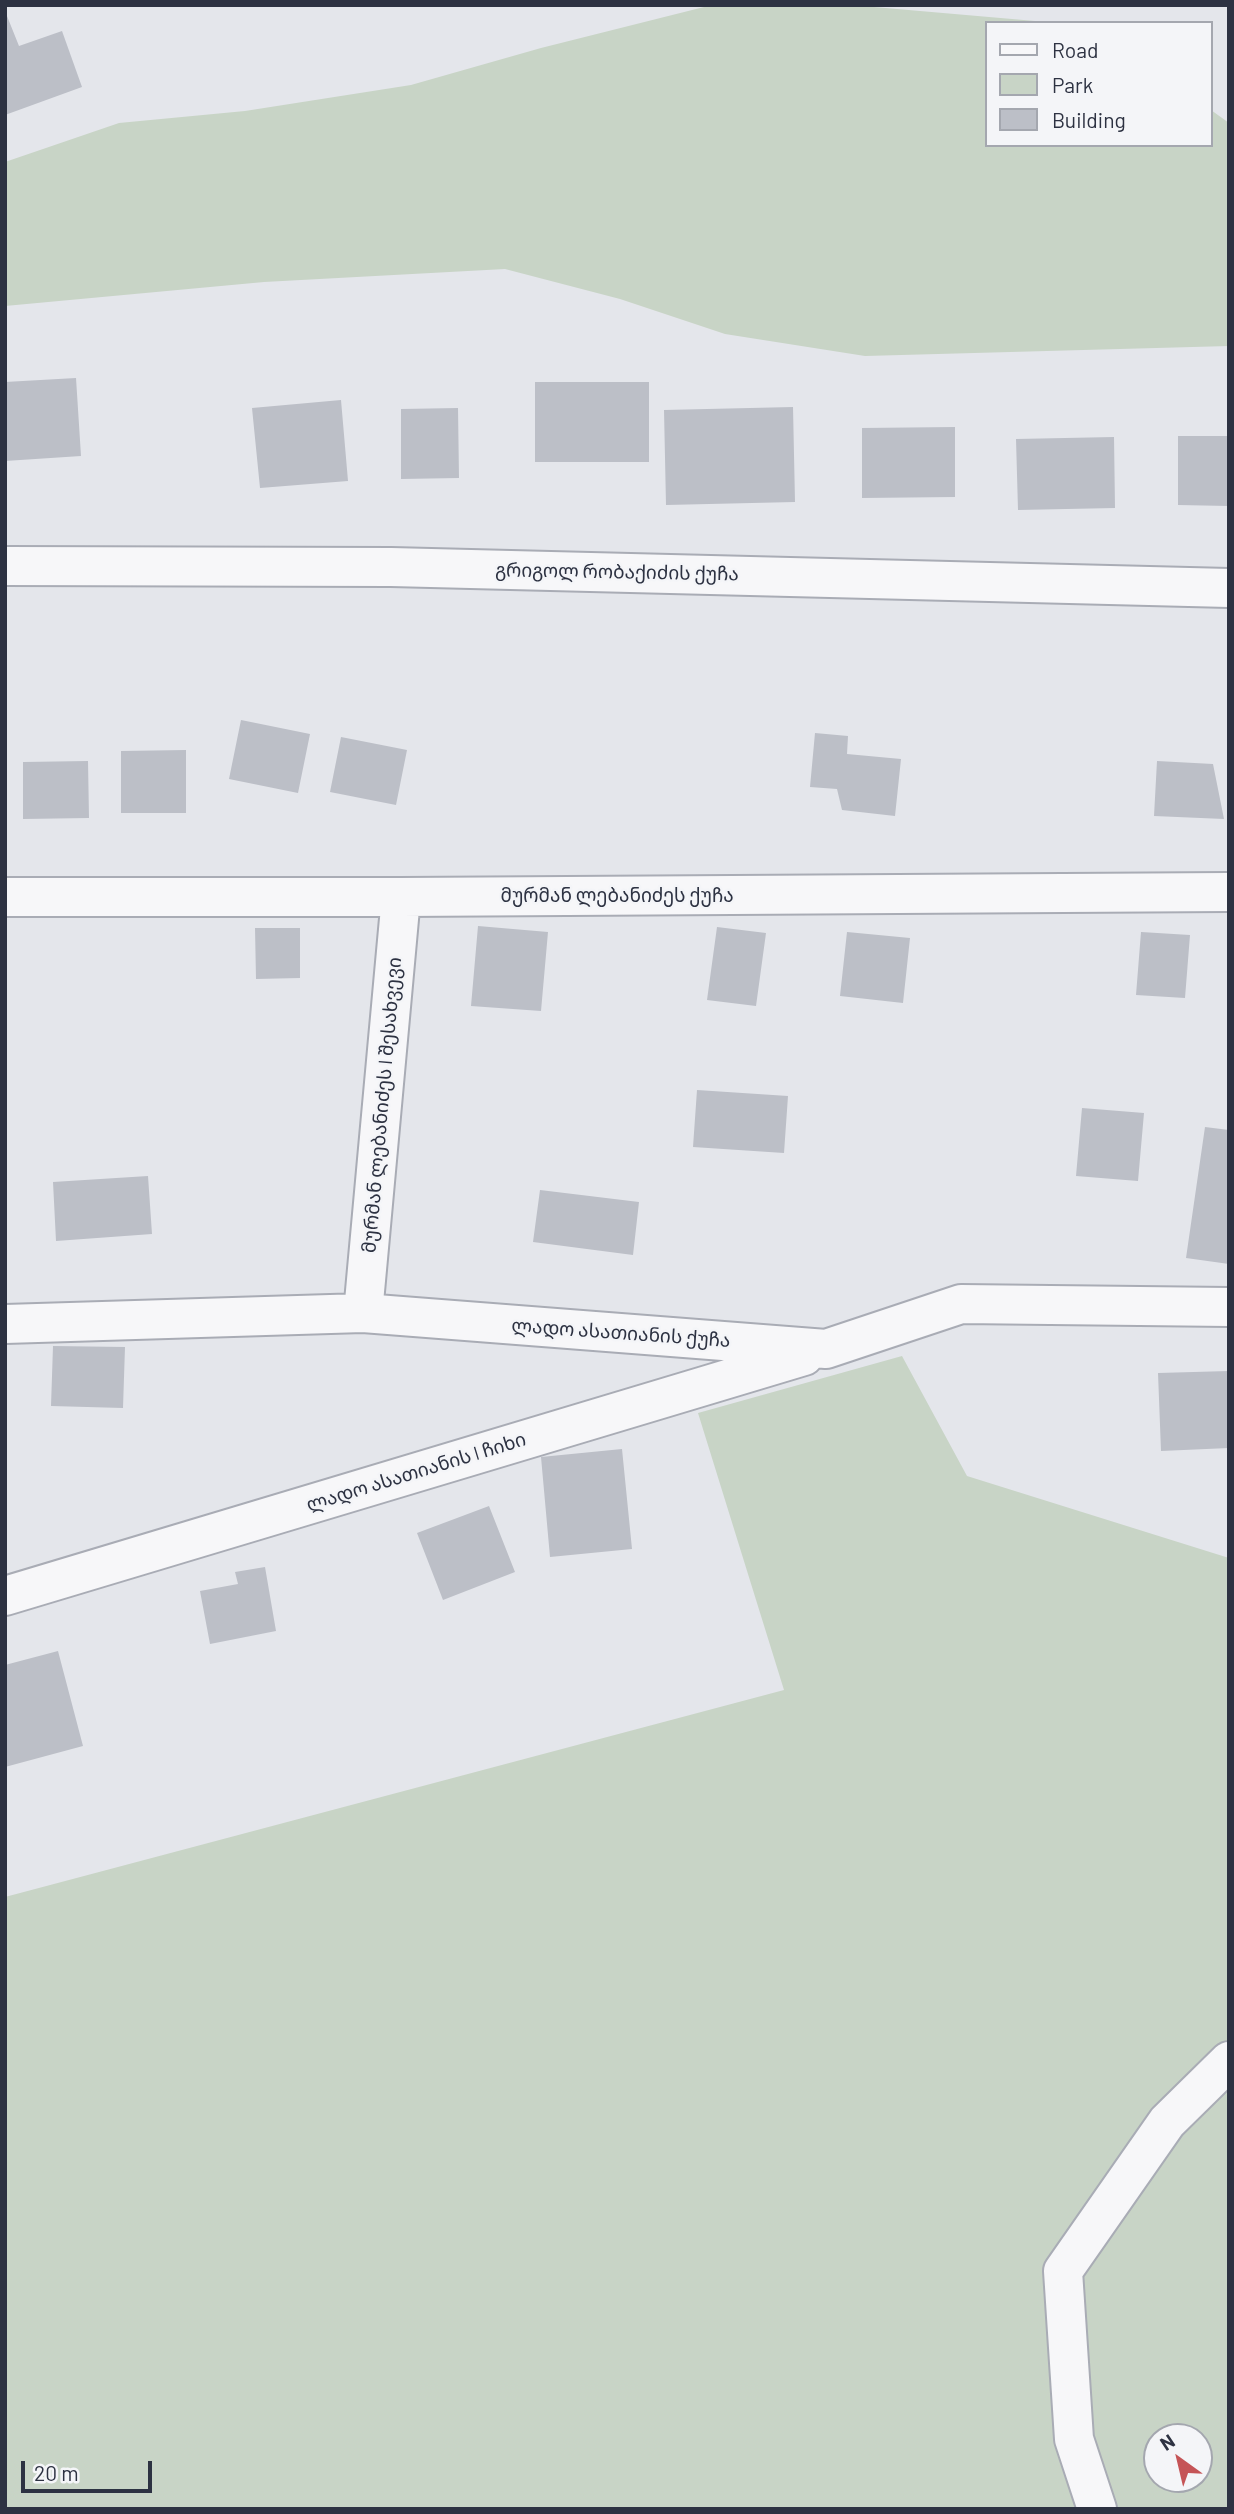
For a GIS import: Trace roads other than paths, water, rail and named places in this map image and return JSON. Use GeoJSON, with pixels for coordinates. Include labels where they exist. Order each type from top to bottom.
{"type":"FeatureCollection","features":[{"type":"Feature","properties":{"kind":"street","name":"გრიგოლ რობაქიძის ქუჩა"},"geometry":{"type":"LineString","coordinates":[[5,566],[391,566],[1229,588]]}},
{"type":"Feature","properties":{"kind":"street","name":"მურმან ლებანიძეს ქუჩა"},"geometry":{"type":"LineString","coordinates":[[5,897],[1229,892]]}},
{"type":"Feature","properties":{"kind":"street","name":"მურმან ლებანიძეს I შესახვევი"},"geometry":{"type":"LineString","coordinates":[[363,1313],[401,897]]}},
{"type":"Feature","properties":{"kind":"street","name":"ლადო ასათიანის ქუჩა"},"geometry":{"type":"LineString","coordinates":[[5,1324],[363,1313],[826,1349],[961,1304],[1229,1307]]}},
{"type":"Feature","properties":{"kind":"street","name":"ლადო ასათიანის I ჩიხი"},"geometry":{"type":"LineString","coordinates":[[5,1596],[826,1349]]}},
{"type":"Feature","properties":{"kind":"street"},"geometry":{"type":"LineString","coordinates":[[1097,2509],[1074,2439],[1063,2272],[1167,2122],[1229,2061]]}}]}
